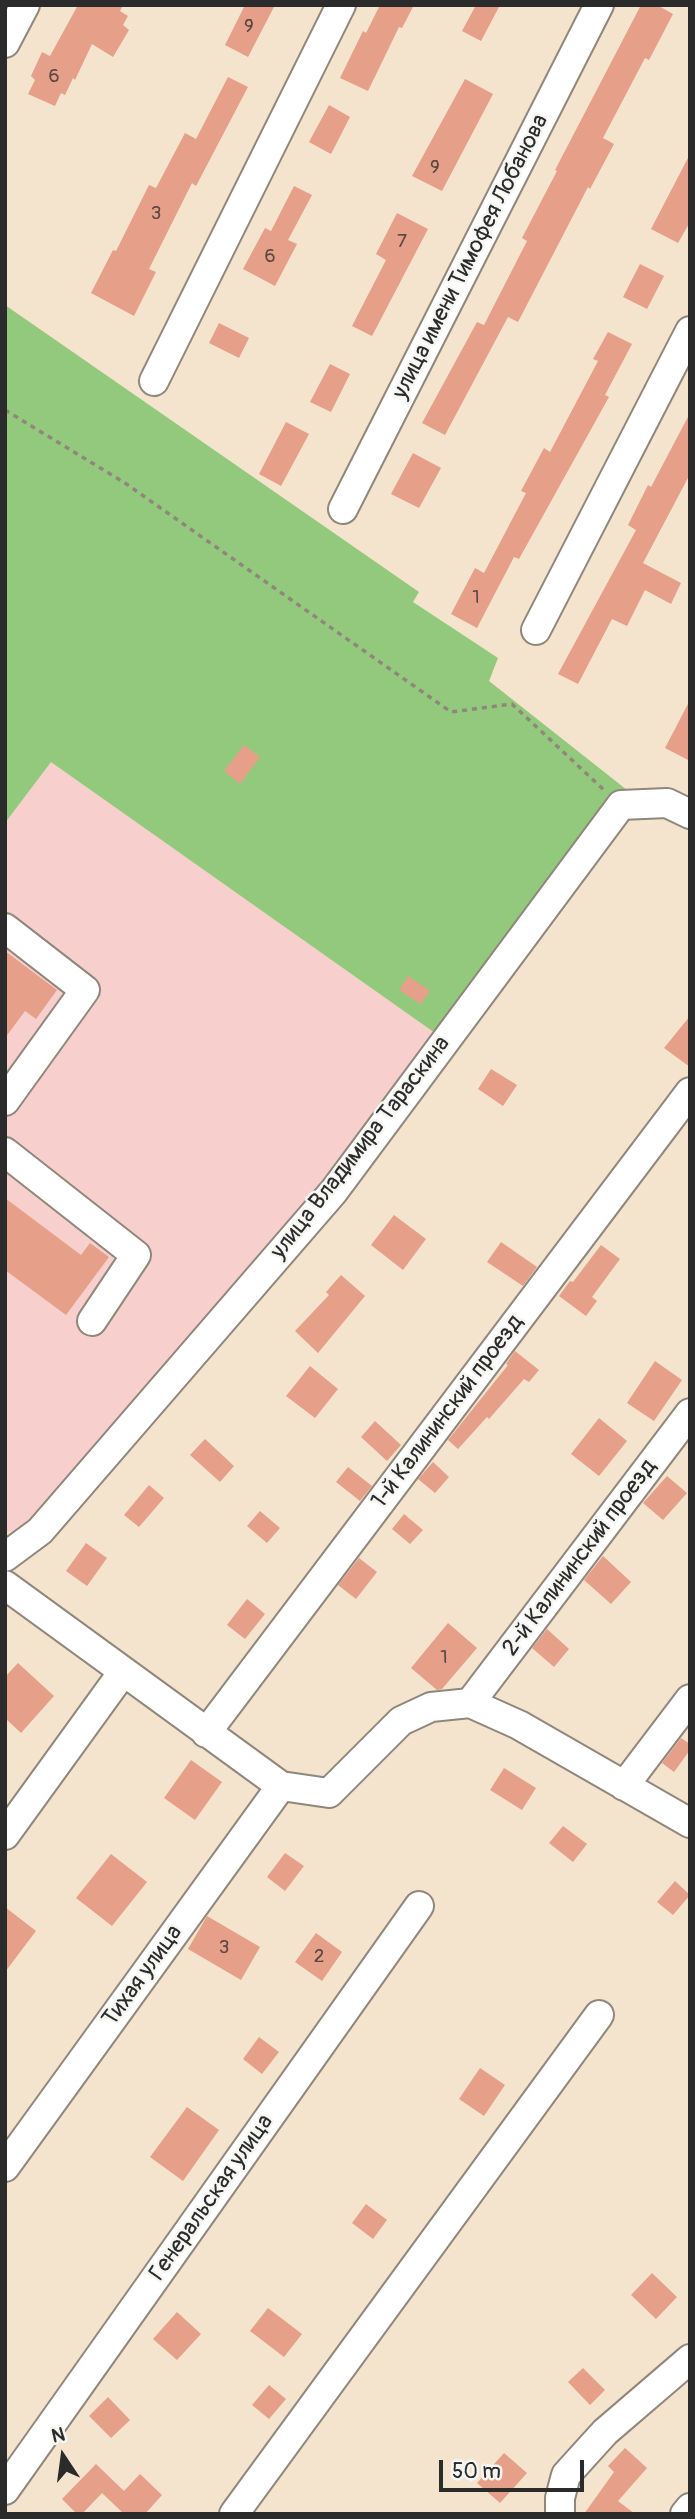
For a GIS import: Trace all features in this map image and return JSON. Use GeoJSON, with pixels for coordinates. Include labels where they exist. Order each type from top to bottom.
{"type":"FeatureCollection","features":[{"type":"Feature","properties":{"kind":"street"},"geometry":{"type":"LineString","coordinates":[[5,43],[25,5]]}},
{"type":"Feature","properties":{"kind":"street"},"geometry":{"type":"LineString","coordinates":[[154,381],[341,5]]}},
{"type":"Feature","properties":{"kind":"street","name":"улица имени Тимофея Лобанова"},"geometry":{"type":"LineString","coordinates":[[343,509],[599,5]]}},
{"type":"Feature","properties":{"kind":"street"},"geometry":{"type":"LineString","coordinates":[[536,630],[690,331]]}},
{"type":"Feature","properties":{"kind":"street"},"geometry":{"type":"LineString","coordinates":[[621,805],[667,803],[690,814]]}},
{"type":"Feature","properties":{"kind":"street","name":"улица Владимира Тараскина"},"geometry":{"type":"LineString","coordinates":[[5,1557],[40,1531],[334,1191],[621,805]]}},
{"type":"Feature","properties":{"kind":"street"},"geometry":{"type":"LineString","coordinates":[[5,928],[85,990],[5,1101]]}},
{"type":"Feature","properties":{"kind":"street","name":"1-й Калининский проезд"},"geometry":{"type":"LineString","coordinates":[[206,1732],[690,1092]]}},
{"type":"Feature","properties":{"kind":"street"},"geometry":{"type":"LineString","coordinates":[[5,1152],[136,1255],[92,1321]]}},
{"type":"Feature","properties":{"kind":"street","name":"2-й Калининский проезд"},"geometry":{"type":"LineString","coordinates":[[470,1703],[690,1413]]}},
{"type":"Feature","properties":{"kind":"street"},"geometry":{"type":"LineString","coordinates":[[5,1585],[281,1786],[329,1793],[401,1721],[431,1707],[470,1703],[519,1724],[690,1823]]}},
{"type":"Feature","properties":{"kind":"street"},"geometry":{"type":"LineString","coordinates":[[5,1835],[123,1672]]}},
{"type":"Feature","properties":{"kind":"street"},"geometry":{"type":"LineString","coordinates":[[624,1786],[690,1699]]}},
{"type":"Feature","properties":{"kind":"street","name":"Тихая улица"},"geometry":{"type":"LineString","coordinates":[[5,2167],[281,1786]]}},
{"type":"Feature","properties":{"kind":"street","name":"Генеральская улица"},"geometry":{"type":"LineString","coordinates":[[5,2490],[419,1906]]}},
{"type":"Feature","properties":{"kind":"street"},"geometry":{"type":"LineString","coordinates":[[234,2514],[599,2015]]}},
{"type":"Feature","properties":{"kind":"street"},"geometry":{"type":"LineString","coordinates":[[560,2514],[560,2498],[566,2475],[605,2432],[690,2359]]}},
{"type":"Feature","properties":{"kind":"street"},"geometry":{"type":"LineString","coordinates":[[685,2514],[690,2508]]}},
{"type":"Feature","properties":{"kind":"path"},"geometry":{"type":"LineString","coordinates":[[5,410],[124,483],[451,712],[512,704],[621,805]]}},
{"type":"Feature","properties":{"kind":"shaded area"},"geometry":{"type":"Polygon","coordinates":[[[51,761],[435,1033],[326,1185],[37,1517],[15,1531],[5,1532],[5,823],[51,761]]]}},
{"type":"Feature","properties":{"kind":"green space"},"geometry":{"type":"Polygon","coordinates":[[[5,305],[419,592],[413,602],[498,658],[489,681],[627,790],[605,807],[435,1033],[51,762],[5,823],[5,305]]]}},
{"type":"Feature","properties":{"kind":"building"},"geometry":{"type":"Polygon","coordinates":[[[78,5],[123,5],[120,11],[128,16],[123,25],[129,30],[113,57],[92,44],[75,80],[73,78],[65,95],[61,93],[55,106],[28,94],[35,80],[31,76],[42,52],[50,56],[78,5]]]}},
{"type":"Feature","properties":{"kind":"building"},"geometry":{"type":"Polygon","coordinates":[[[245,5],[275,5],[248,57],[225,45],[245,5]]]}},
{"type":"Feature","properties":{"kind":"building"},"geometry":{"type":"Polygon","coordinates":[[[380,5],[414,5],[402,28],[399,27],[368,91],[340,78],[363,31],[366,33],[380,5]]]}},
{"type":"Feature","properties":{"kind":"building"},"geometry":{"type":"Polygon","coordinates":[[[476,5],[500,5],[481,41],[462,31],[476,5]]]}},
{"type":"Feature","properties":{"kind":"building"},"geometry":{"type":"Polygon","coordinates":[[[641,5],[657,5],[673,14],[649,60],[645,58],[603,138],[614,144],[590,189],[588,187],[518,322],[508,317],[445,435],[422,423],[477,322],[484,325],[527,241],[522,238],[557,171],[555,170],[641,5]]]}},
{"type":"Feature","properties":{"kind":"building"},"geometry":{"type":"Polygon","coordinates":[[[228,77],[248,87],[196,186],[192,183],[149,269],[156,272],[134,316],[91,293],[113,250],[116,251],[149,185],[156,188],[185,133],[196,139],[228,77]]]}},
{"type":"Feature","properties":{"kind":"building"},"geometry":{"type":"Polygon","coordinates":[[[465,79],[493,94],[442,191],[412,176],[465,79]]]}},
{"type":"Feature","properties":{"kind":"building"},"geometry":{"type":"Polygon","coordinates":[[[329,105],[350,117],[331,154],[309,142],[329,105]]]}},
{"type":"Feature","properties":{"kind":"building"},"geometry":{"type":"Polygon","coordinates":[[[690,154],[690,222],[678,243],[651,229],[690,154]]]}},
{"type":"Feature","properties":{"kind":"building"},"geometry":{"type":"Polygon","coordinates":[[[294,186],[312,195],[288,240],[297,244],[275,286],[243,269],[265,228],[271,231],[294,186]]]}},
{"type":"Feature","properties":{"kind":"building"},"geometry":{"type":"Polygon","coordinates":[[[397,213],[428,229],[372,336],[352,326],[386,260],[376,254],[397,213]]]}},
{"type":"Feature","properties":{"kind":"building"},"geometry":{"type":"Polygon","coordinates":[[[640,264],[664,276],[647,309],[623,297],[640,264]]]}},
{"type":"Feature","properties":{"kind":"building"},"geometry":{"type":"Polygon","coordinates":[[[219,323],[249,338],[239,358],[209,343],[219,323]]]}},
{"type":"Feature","properties":{"kind":"building"},"geometry":{"type":"Polygon","coordinates":[[[608,332],[632,344],[605,395],[609,397],[519,559],[514,557],[477,628],[451,614],[475,568],[484,573],[526,493],[521,491],[544,448],[550,452],[598,361],[593,359],[608,332]]]}},
{"type":"Feature","properties":{"kind":"building"},"geometry":{"type":"Polygon","coordinates":[[[330,364],[350,374],[331,412],[310,402],[330,364]]]}},
{"type":"Feature","properties":{"kind":"building"},"geometry":{"type":"Polygon","coordinates":[[[690,413],[690,474],[643,563],[681,583],[671,604],[645,590],[627,626],[612,619],[578,684],[558,674],[636,530],[628,525],[648,485],[651,487],[690,413]]]}},
{"type":"Feature","properties":{"kind":"building"},"geometry":{"type":"Polygon","coordinates":[[[286,422],[309,434],[281,486],[259,474],[286,422]]]}},
{"type":"Feature","properties":{"kind":"building"},"geometry":{"type":"Polygon","coordinates":[[[413,453],[441,468],[419,508],[391,494],[413,453]]]}},
{"type":"Feature","properties":{"kind":"building"},"geometry":{"type":"Polygon","coordinates":[[[690,700],[690,761],[665,748],[690,700]]]}},
{"type":"Feature","properties":{"kind":"building"},"geometry":{"type":"Polygon","coordinates":[[[244,745],[260,757],[240,784],[224,771],[244,745]]]}},
{"type":"Feature","properties":{"kind":"building"},"geometry":{"type":"Polygon","coordinates":[[[5,951],[57,990],[36,1019],[25,1011],[5,1038],[5,951]]]}},
{"type":"Feature","properties":{"kind":"building"},"geometry":{"type":"Polygon","coordinates":[[[408,976],[430,991],[421,1004],[399,990],[408,976]]]}},
{"type":"Feature","properties":{"kind":"building"},"geometry":{"type":"Polygon","coordinates":[[[690,1016],[690,1067],[664,1048],[690,1016]]]}},
{"type":"Feature","properties":{"kind":"building"},"geometry":{"type":"Polygon","coordinates":[[[491,1069],[517,1085],[503,1106],[478,1089],[491,1069]]]}},
{"type":"Feature","properties":{"kind":"building"},"geometry":{"type":"Polygon","coordinates":[[[5,1198],[81,1255],[90,1243],[109,1257],[66,1315],[5,1270],[5,1198]]]}},
{"type":"Feature","properties":{"kind":"building"},"geometry":{"type":"Polygon","coordinates":[[[394,1215],[426,1239],[403,1270],[371,1245],[394,1215]]]}},
{"type":"Feature","properties":{"kind":"building"},"geometry":{"type":"Polygon","coordinates":[[[501,1242],[537,1267],[523,1286],[487,1262],[501,1242]]]}},
{"type":"Feature","properties":{"kind":"building"},"geometry":{"type":"Polygon","coordinates":[[[601,1245],[620,1259],[592,1297],[597,1301],[586,1316],[559,1296],[601,1245]]]}},
{"type":"Feature","properties":{"kind":"building"},"geometry":{"type":"Polygon","coordinates":[[[341,1275],[365,1296],[318,1353],[295,1331],[329,1295],[326,1292],[341,1275]]]}},
{"type":"Feature","properties":{"kind":"building"},"geometry":{"type":"Polygon","coordinates":[[[515,1351],[539,1370],[529,1382],[524,1379],[458,1449],[448,1440],[508,1365],[506,1364],[515,1351]]]}},
{"type":"Feature","properties":{"kind":"building"},"geometry":{"type":"Polygon","coordinates":[[[655,1361],[682,1380],[654,1421],[627,1403],[655,1361]]]}},
{"type":"Feature","properties":{"kind":"building"},"geometry":{"type":"Polygon","coordinates":[[[310,1366],[338,1389],[315,1418],[286,1396],[310,1366]]]}},
{"type":"Feature","properties":{"kind":"building"},"geometry":{"type":"Polygon","coordinates":[[[599,1418],[627,1441],[599,1476],[571,1454],[599,1418]]]}},
{"type":"Feature","properties":{"kind":"building"},"geometry":{"type":"Polygon","coordinates":[[[375,1421],[401,1445],[387,1461],[361,1437],[375,1421]]]}},
{"type":"Feature","properties":{"kind":"building"},"geometry":{"type":"Polygon","coordinates":[[[205,1439],[234,1466],[220,1482],[190,1455],[205,1439]]]}},
{"type":"Feature","properties":{"kind":"building"},"geometry":{"type":"Polygon","coordinates":[[[433,1462],[449,1477],[435,1493],[418,1479],[433,1462]]]}},
{"type":"Feature","properties":{"kind":"building"},"geometry":{"type":"Polygon","coordinates":[[[348,1467],[372,1486],[360,1501],[336,1482],[348,1467]]]}},
{"type":"Feature","properties":{"kind":"building"},"geometry":{"type":"Polygon","coordinates":[[[667,1476],[687,1493],[663,1520],[643,1503],[667,1476]]]}},
{"type":"Feature","properties":{"kind":"building"},"geometry":{"type":"Polygon","coordinates":[[[149,1485],[164,1498],[139,1527],[124,1515],[149,1485]]]}},
{"type":"Feature","properties":{"kind":"building"},"geometry":{"type":"Polygon","coordinates":[[[260,1511],[280,1528],[267,1543],[247,1526],[260,1511]]]}},
{"type":"Feature","properties":{"kind":"building"},"geometry":{"type":"Polygon","coordinates":[[[404,1514],[423,1530],[410,1544],[392,1529],[404,1514]]]}},
{"type":"Feature","properties":{"kind":"building"},"geometry":{"type":"Polygon","coordinates":[[[86,1543],[107,1558],[87,1586],[66,1571],[86,1543]]]}},
{"type":"Feature","properties":{"kind":"building"},"geometry":{"type":"Polygon","coordinates":[[[603,1556],[631,1582],[611,1604],[584,1580],[603,1556]]]}},
{"type":"Feature","properties":{"kind":"building"},"geometry":{"type":"Polygon","coordinates":[[[359,1558],[377,1572],[356,1599],[338,1585],[359,1558]]]}},
{"type":"Feature","properties":{"kind":"building"},"geometry":{"type":"Polygon","coordinates":[[[247,1599],[265,1614],[245,1639],[227,1625],[247,1599]]]}},
{"type":"Feature","properties":{"kind":"building"},"geometry":{"type":"Polygon","coordinates":[[[448,1623],[477,1648],[442,1689],[437,1690],[411,1668],[448,1623]]]}},
{"type":"Feature","properties":{"kind":"building"},"geometry":{"type":"Polygon","coordinates":[[[547,1629],[569,1649],[554,1667],[532,1648],[547,1629]]]}},
{"type":"Feature","properties":{"kind":"building"},"geometry":{"type":"Polygon","coordinates":[[[18,1663],[54,1696],[21,1733],[5,1718],[5,1677],[18,1663]]]}},
{"type":"Feature","properties":{"kind":"building"},"geometry":{"type":"Polygon","coordinates":[[[681,1738],[690,1744],[690,1750],[674,1772],[662,1763],[681,1738]]]}},
{"type":"Feature","properties":{"kind":"building"},"geometry":{"type":"Polygon","coordinates":[[[191,1760],[222,1782],[195,1820],[164,1798],[191,1760]]]}},
{"type":"Feature","properties":{"kind":"building"},"geometry":{"type":"Polygon","coordinates":[[[504,1768],[536,1788],[522,1810],[490,1790],[504,1768]]]}},
{"type":"Feature","properties":{"kind":"building"},"geometry":{"type":"Polygon","coordinates":[[[563,1826],[587,1844],[573,1862],[549,1843],[563,1826]]]}},
{"type":"Feature","properties":{"kind":"building"},"geometry":{"type":"Polygon","coordinates":[[[285,1853],[304,1866],[285,1891],[267,1877],[285,1853]]]}},
{"type":"Feature","properties":{"kind":"building"},"geometry":{"type":"Polygon","coordinates":[[[111,1854],[147,1882],[112,1926],[76,1898],[111,1854]]]}},
{"type":"Feature","properties":{"kind":"building"},"geometry":{"type":"Polygon","coordinates":[[[675,1881],[690,1895],[673,1915],[657,1902],[675,1881]]]}},
{"type":"Feature","properties":{"kind":"building"},"geometry":{"type":"Polygon","coordinates":[[[5,1907],[36,1931],[5,1972],[5,1907]]]}},
{"type":"Feature","properties":{"kind":"building"},"geometry":{"type":"Polygon","coordinates":[[[207,1916],[260,1947],[241,1980],[188,1949],[207,1916]]]}},
{"type":"Feature","properties":{"kind":"building"},"geometry":{"type":"Polygon","coordinates":[[[316,1933],[342,1952],[322,1981],[295,1962],[316,1933]]]}},
{"type":"Feature","properties":{"kind":"building"},"geometry":{"type":"Polygon","coordinates":[[[259,2037],[279,2052],[262,2074],[243,2059],[259,2037]]]}},
{"type":"Feature","properties":{"kind":"building"},"geometry":{"type":"Polygon","coordinates":[[[480,2068],[505,2085],[484,2116],[459,2099],[480,2068]]]}},
{"type":"Feature","properties":{"kind":"building"},"geometry":{"type":"Polygon","coordinates":[[[187,2107],[219,2130],[183,2181],[150,2157],[187,2107]]]}},
{"type":"Feature","properties":{"kind":"building"},"geometry":{"type":"Polygon","coordinates":[[[366,2204],[387,2220],[373,2239],[352,2223],[366,2204]]]}},
{"type":"Feature","properties":{"kind":"building"},"geometry":{"type":"Polygon","coordinates":[[[652,2273],[677,2297],[656,2319],[631,2295],[652,2273]]]}},
{"type":"Feature","properties":{"kind":"building"},"geometry":{"type":"Polygon","coordinates":[[[268,2308],[302,2334],[284,2357],[250,2331],[268,2308]]]}},
{"type":"Feature","properties":{"kind":"building"},"geometry":{"type":"Polygon","coordinates":[[[177,2312],[201,2334],[177,2360],[153,2339],[177,2312]]]}},
{"type":"Feature","properties":{"kind":"building"},"geometry":{"type":"Polygon","coordinates":[[[583,2368],[605,2390],[590,2405],[568,2382],[583,2368]]]}},
{"type":"Feature","properties":{"kind":"building"},"geometry":{"type":"Polygon","coordinates":[[[269,2385],[286,2399],[269,2419],[252,2405],[269,2385]]]}},
{"type":"Feature","properties":{"kind":"building"},"geometry":{"type":"Polygon","coordinates":[[[108,2397],[130,2420],[111,2438],[89,2416],[108,2397]]]}},
{"type":"Feature","properties":{"kind":"building"},"geometry":{"type":"Polygon","coordinates":[[[625,2448],[647,2468],[618,2501],[635,2514],[584,2514],[614,2472],[608,2466],[625,2448]]]}},
{"type":"Feature","properties":{"kind":"building"},"geometry":{"type":"Polygon","coordinates":[[[504,2453],[527,2473],[500,2503],[477,2483],[504,2453]]]}},
{"type":"Feature","properties":{"kind":"building"},"geometry":{"type":"Polygon","coordinates":[[[96,2464],[124,2491],[140,2474],[162,2495],[145,2514],[124,2514],[102,2493],[82,2514],[77,2514],[62,2499],[96,2464]]]}}]}
